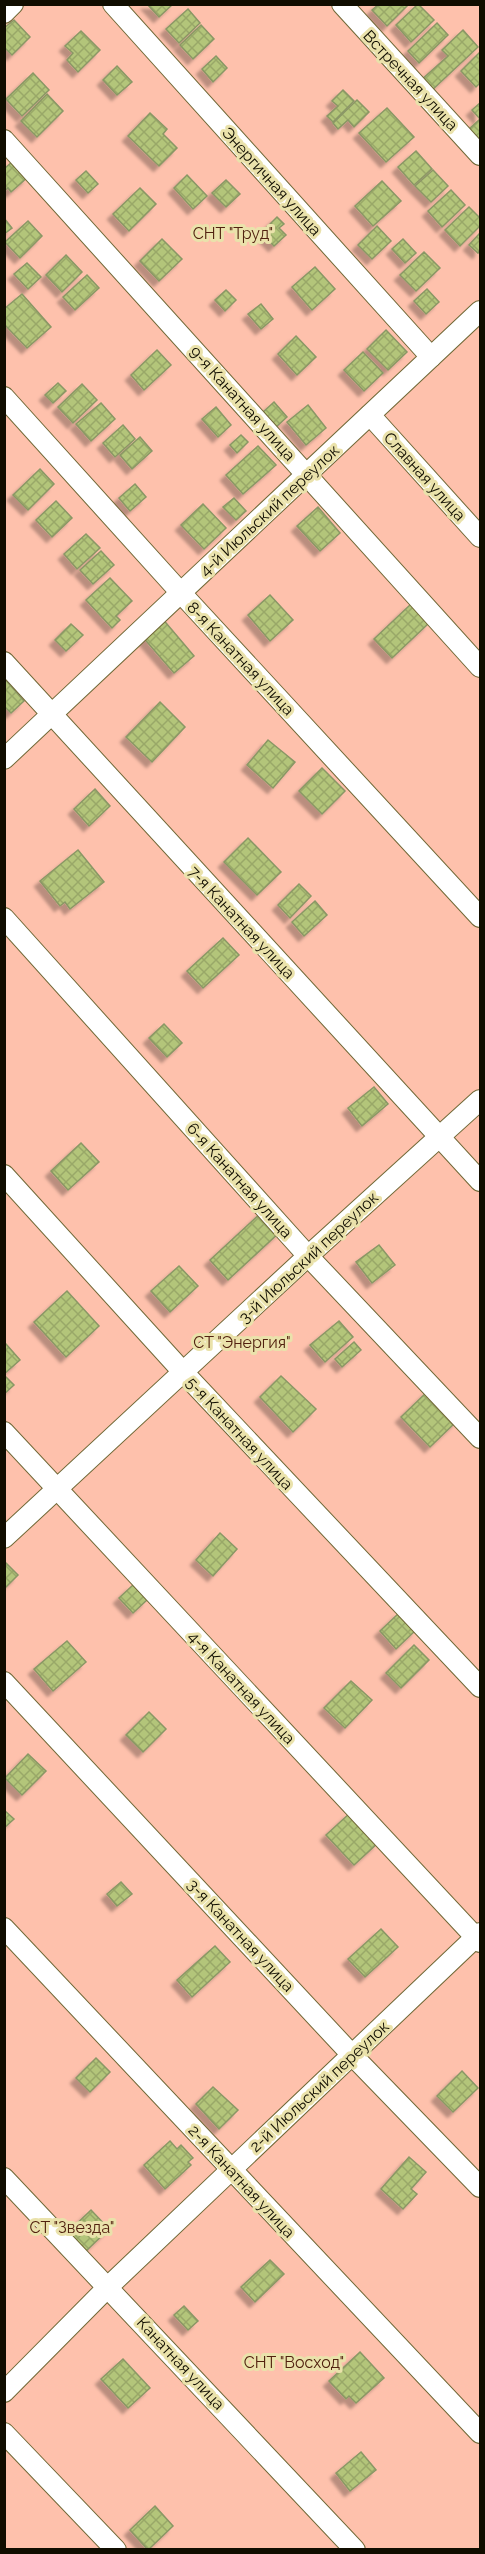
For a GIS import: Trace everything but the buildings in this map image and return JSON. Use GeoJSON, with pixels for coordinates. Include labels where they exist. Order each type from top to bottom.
{"type":"FeatureCollection","features":[{"type":"Feature","properties":{"kind":"street"},"geometry":{"type":"LineString","coordinates":[[4,13],[13,4]]}},
{"type":"Feature","properties":{"kind":"street","name":"Энергичная улица"},"geometry":{"type":"LineString","coordinates":[[113,4],[431,357]]}},
{"type":"Feature","properties":{"kind":"street","name":"Встречная улица"},"geometry":{"type":"LineString","coordinates":[[342,4],[480,154]]}},
{"type":"Feature","properties":{"kind":"street","name":"9-я Канатная улица"},"geometry":{"type":"LineString","coordinates":[[4,140],[480,668]]}},
{"type":"Feature","properties":{"kind":"street","name":"4-й Июльский переулок"},"geometry":{"type":"LineString","coordinates":[[4,759],[480,311]]}},
{"type":"Feature","properties":{"kind":"street","name":"8-я Канатная улица"},"geometry":{"type":"LineString","coordinates":[[4,397],[480,917]]}},
{"type":"Feature","properties":{"kind":"street","name":"Славная улица"},"geometry":{"type":"LineString","coordinates":[[370,415],[480,537]]}},
{"type":"Feature","properties":{"kind":"street","name":"7-я Канатная улица"},"geometry":{"type":"LineString","coordinates":[[4,662],[480,1181]]}},
{"type":"Feature","properties":{"kind":"street","name":"6-я Канатная улица"},"geometry":{"type":"LineString","coordinates":[[4,918],[308,1256],[480,1438]]}},
{"type":"Feature","properties":{"kind":"street","name":"3-й Июльский переулок"},"geometry":{"type":"LineString","coordinates":[[4,1538],[480,1100]]}},
{"type":"Feature","properties":{"kind":"street","name":"5-я Канатная улица"},"geometry":{"type":"LineString","coordinates":[[4,1175],[183,1372],[480,1686]]}},
{"type":"Feature","properties":{"kind":"street","name":"4-я Канатная улица"},"geometry":{"type":"LineString","coordinates":[[4,1432],[479,1937]]}},
{"type":"Feature","properties":{"kind":"street","name":"3-я Канатная улица"},"geometry":{"type":"LineString","coordinates":[[4,1682],[352,2055],[480,2187]]}},
{"type":"Feature","properties":{"kind":"street","name":"2-я Канатная улица"},"geometry":{"type":"LineString","coordinates":[[4,1928],[480,2433]]}},
{"type":"Feature","properties":{"kind":"street","name":"2-й Июльский переулок"},"geometry":{"type":"LineString","coordinates":[[4,2392],[109,2286],[231,2169],[479,1937]]}},
{"type":"Feature","properties":{"kind":"street","name":"Канатная улица"},"geometry":{"type":"LineString","coordinates":[[4,2178],[109,2286],[355,2550]]}},
{"type":"Feature","properties":{"kind":"street"},"geometry":{"type":"LineString","coordinates":[[4,2433],[116,2550]]}},
{"type":"Feature","properties":{"kind":"green space","name":"СТ \"Энергия\""},"geometry":{"type":"Polygon","coordinates":[[[4,5],[480,5],[480,2549],[5,2549],[4,5]]]}},
{"type":"Feature","properties":{"kind":"park label","name":"СНТ \"Труд\""},"geometry":{"type":"Point","coordinates":[233,233]}},
{"type":"Feature","properties":{"kind":"park label","name":"СТ \"Звезда\""},"geometry":{"type":"Point","coordinates":[72,2227]}},
{"type":"Feature","properties":{"kind":"park label","name":"СНТ \"Восход\""},"geometry":{"type":"Point","coordinates":[294,2362]}}]}
